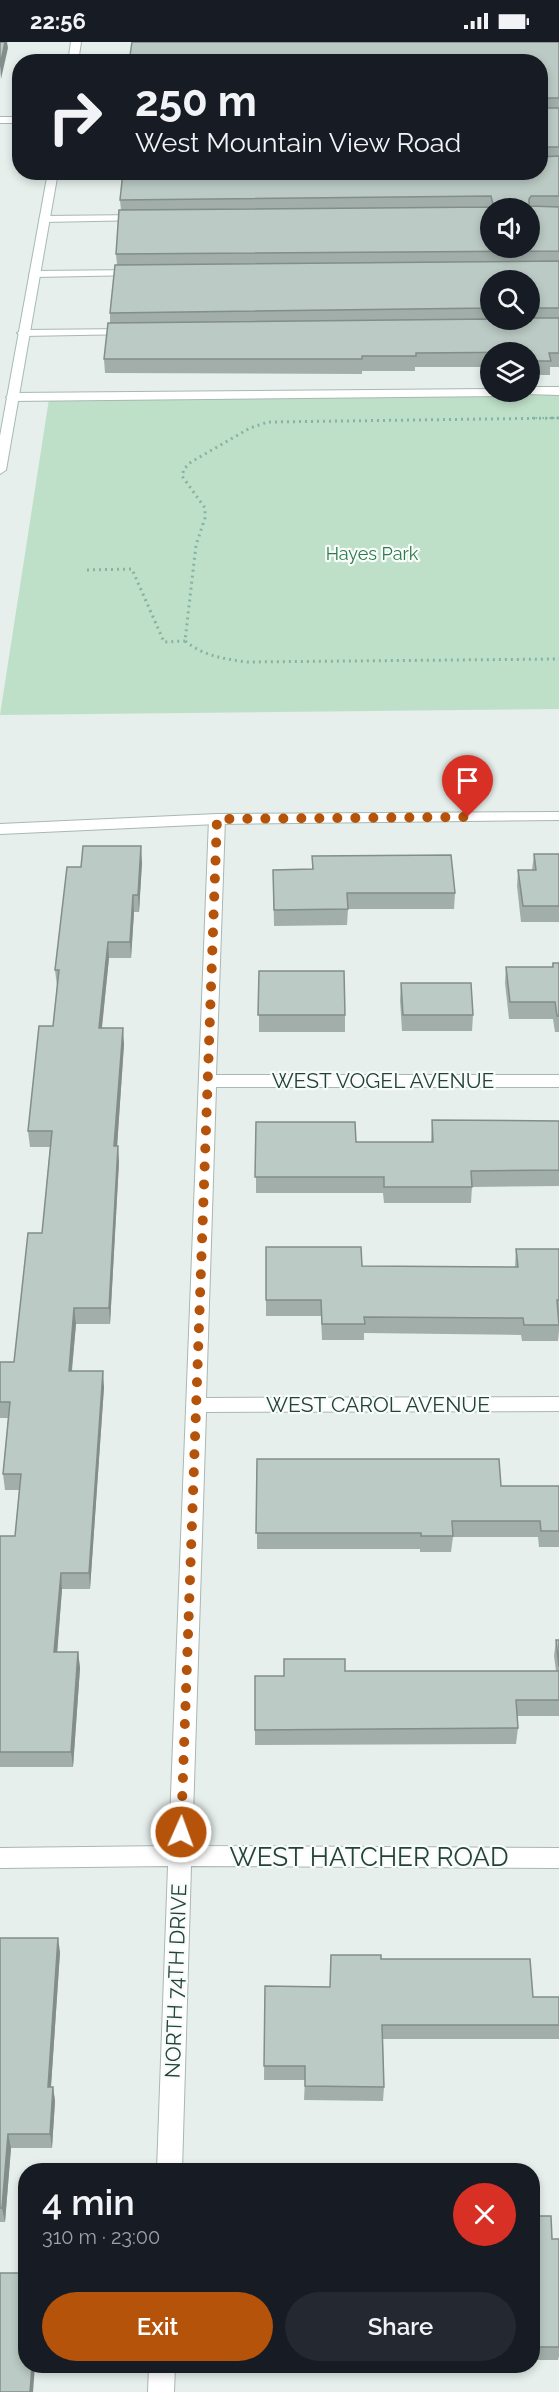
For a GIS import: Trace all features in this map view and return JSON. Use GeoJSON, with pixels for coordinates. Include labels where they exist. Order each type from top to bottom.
{"type":"FeatureCollection","features":[{"type":"Feature","properties":{"kind":"street"},"geometry":{"type":"LineString","coordinates":[[0,470],[51,180]]}},
{"type":"Feature","properties":{"kind":"street"},"geometry":{"type":"LineString","coordinates":[[44,219],[152,218]]}},
{"type":"Feature","properties":{"kind":"street"},"geometry":{"type":"LineString","coordinates":[[34,274],[153,273]]}},
{"type":"Feature","properties":{"kind":"street"},"geometry":{"type":"LineString","coordinates":[[23,333],[147,332]]}},
{"type":"Feature","properties":{"kind":"street"},"geometry":{"type":"LineString","coordinates":[[540,391],[559,391]]}},
{"type":"Feature","properties":{"kind":"street"},"geometry":{"type":"LineString","coordinates":[[12,397],[480,392]]}},
{"type":"Feature","properties":{"kind":"street"},"geometry":{"type":"LineString","coordinates":[[0,829],[217,819],[559,816]]}},
{"type":"Feature","properties":{"kind":"street","name":"NORTH 74TH DRIVE"},"geometry":{"type":"LineString","coordinates":[[169,2163],[217,819]]}},
{"type":"Feature","properties":{"kind":"street","name":"WEST VOGEL AVENUE"},"geometry":{"type":"LineString","coordinates":[[207,1081],[559,1081]]}},
{"type":"Feature","properties":{"kind":"street","name":"WEST CAROL AVENUE"},"geometry":{"type":"LineString","coordinates":[[196,1405],[559,1404]]}},
{"type":"Feature","properties":{"kind":"street","name":"WEST HATCHER ROAD"},"geometry":{"type":"LineString","coordinates":[[0,1858],[180,1856],[559,1858]]}},
{"type":"Feature","properties":{"kind":"street"},"geometry":{"type":"LineString","coordinates":[[161,2392],[162,2373]]}},
{"type":"Feature","properties":{"kind":"path"},"geometry":{"type":"LineString","coordinates":[[185,641],[196,545],[205,518],[205,508],[199,496],[182,476],[184,469],[191,462],[250,428],[268,422],[559,418]]}},
{"type":"Feature","properties":{"kind":"path"},"geometry":{"type":"LineString","coordinates":[[87,570],[132,569],[164,642],[185,641],[195,650],[216,658],[247,662],[559,659]]}},
{"type":"Feature","properties":{"kind":"green space","name":"Hayes Park"},"geometry":{"type":"Polygon","coordinates":[[[540,395],[559,395],[559,709],[0,715],[49,399],[480,396],[480,402],[540,402],[540,395]]]}},
{"type":"Feature","properties":{"kind":"building"},"geometry":{"type":"Polygon","coordinates":[[[0,42],[5,42],[0,65],[0,42]]]}},
{"type":"Feature","properties":{"kind":"building"},"geometry":{"type":"Polygon","coordinates":[[[132,42],[559,42],[559,98],[548,98],[548,54],[130,54],[132,42]]]}},
{"type":"Feature","properties":{"kind":"building"},"geometry":{"type":"Polygon","coordinates":[[[548,108],[559,108],[559,147],[548,147],[548,108]]]}},
{"type":"Feature","properties":{"kind":"building"},"geometry":{"type":"Polygon","coordinates":[[[559,156],[559,196],[492,198],[491,196],[120,200],[122,180],[548,180],[548,157],[559,156]]]}},
{"type":"Feature","properties":{"kind":"building"},"geometry":{"type":"Polygon","coordinates":[[[540,206],[559,207],[559,251],[540,251],[540,206]]]}},
{"type":"Feature","properties":{"kind":"building"},"geometry":{"type":"Polygon","coordinates":[[[480,207],[480,252],[116,254],[119,210],[480,207]]]}},
{"type":"Feature","properties":{"kind":"building"},"geometry":{"type":"Polygon","coordinates":[[[559,261],[559,308],[540,308],[540,270],[480,270],[480,308],[110,313],[115,265],[559,261]]]}},
{"type":"Feature","properties":{"kind":"building"},"geometry":{"type":"Polygon","coordinates":[[[540,318],[559,318],[559,353],[549,353],[551,361],[540,361],[540,342],[480,342],[480,352],[362,356],[362,359],[104,359],[108,323],[480,319],[480,330],[540,330],[540,318]]]}},
{"type":"Feature","properties":{"kind":"building"},"geometry":{"type":"Polygon","coordinates":[[[83,846],[141,846],[138,895],[133,895],[130,942],[108,942],[99,1028],[123,1028],[114,1146],[118,1146],[109,1308],[74,1308],[69,1371],[103,1371],[89,1573],[61,1573],[54,1652],[78,1652],[71,1752],[0,1752],[0,1536],[15,1536],[21,1474],[3,1474],[10,1402],[0,1402],[0,1362],[14,1362],[28,1233],[42,1233],[52,1131],[28,1131],[39,1026],[53,1026],[59,970],[55,970],[67,867],[81,867],[83,846]]]}},
{"type":"Feature","properties":{"kind":"building"},"geometry":{"type":"Polygon","coordinates":[[[534,854],[559,854],[559,906],[523,906],[518,870],[536,870],[534,854]]]}},
{"type":"Feature","properties":{"kind":"building"},"geometry":{"type":"Polygon","coordinates":[[[451,855],[455,893],[347,893],[348,909],[274,910],[273,870],[313,869],[312,856],[451,855]]]}},
{"type":"Feature","properties":{"kind":"building"},"geometry":{"type":"Polygon","coordinates":[[[553,963],[559,963],[559,1016],[557,1016],[555,1002],[510,1002],[506,967],[553,967],[553,963]]]}},
{"type":"Feature","properties":{"kind":"building"},"geometry":{"type":"Polygon","coordinates":[[[259,971],[344,971],[345,1015],[258,1015],[259,971]]]}},
{"type":"Feature","properties":{"kind":"building"},"geometry":{"type":"Polygon","coordinates":[[[401,983],[471,983],[473,1015],[403,1015],[401,983]]]}},
{"type":"Feature","properties":{"kind":"building"},"geometry":{"type":"Polygon","coordinates":[[[432,1120],[559,1121],[559,1170],[471,1171],[472,1187],[384,1187],[384,1177],[255,1177],[256,1122],[355,1122],[356,1142],[433,1142],[432,1120]]]}},
{"type":"Feature","properties":{"kind":"building"},"geometry":{"type":"Polygon","coordinates":[[[266,1247],[361,1247],[362,1266],[518,1267],[516,1249],[559,1249],[559,1300],[557,1300],[559,1325],[524,1325],[523,1318],[364,1317],[365,1324],[322,1324],[321,1300],[266,1300],[266,1247]]]}},
{"type":"Feature","properties":{"kind":"building"},"geometry":{"type":"Polygon","coordinates":[[[257,1459],[499,1459],[501,1486],[559,1486],[559,1531],[541,1531],[540,1521],[452,1521],[453,1536],[421,1536],[421,1533],[256,1533],[257,1459]]]}},
{"type":"Feature","properties":{"kind":"building"},"geometry":{"type":"Polygon","coordinates":[[[556,1640],[559,1640],[559,1667],[556,1640]]]}},
{"type":"Feature","properties":{"kind":"building"},"geometry":{"type":"Polygon","coordinates":[[[284,1659],[345,1659],[345,1671],[559,1671],[559,1700],[516,1700],[518,1728],[255,1730],[255,1676],[284,1676],[284,1659]]]}},
{"type":"Feature","properties":{"kind":"building"},"geometry":{"type":"Polygon","coordinates":[[[0,1938],[58,1938],[48,2087],[53,2087],[50,2134],[8,2134],[2,2208],[0,2208],[0,1938]]]}},
{"type":"Feature","properties":{"kind":"building"},"geometry":{"type":"Polygon","coordinates":[[[331,1955],[381,1955],[381,1959],[530,1959],[533,1997],[559,1997],[559,2025],[382,2025],[384,2087],[305,2086],[305,2066],[264,2066],[265,1986],[330,1987],[331,1955]]]}},
{"type":"Feature","properties":{"kind":"building"},"geometry":{"type":"Polygon","coordinates":[[[540,2216],[551,2216],[552,2239],[559,2239],[559,2347],[540,2347],[540,2216]]]}},
{"type":"Feature","properties":{"kind":"building"},"geometry":{"type":"Polygon","coordinates":[[[0,2273],[18,2273],[18,2373],[31,2373],[30,2392],[0,2392],[0,2273]]]}},
{"type":"Feature","properties":{"kind":"route"},"geometry":{"type":"LineString","coordinates":[[181,1832],[217,819],[468,817]]}}]}
